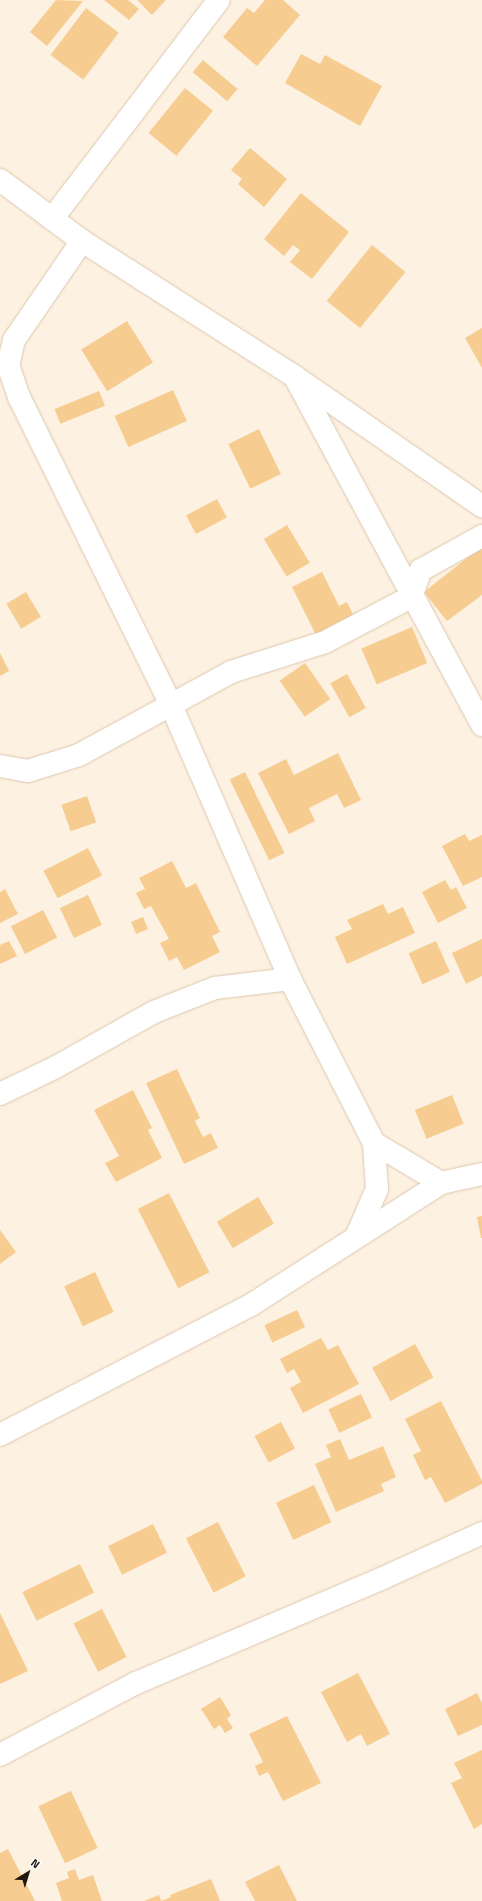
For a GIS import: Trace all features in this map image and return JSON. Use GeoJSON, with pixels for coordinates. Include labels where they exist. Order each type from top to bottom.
{"type":"FeatureCollection","features":[{"type":"Feature","properties":{"kind":"street"},"geometry":{"type":"LineString","coordinates":[[52,219],[219,0]]}},
{"type":"Feature","properties":{"kind":"street"},"geometry":{"type":"LineString","coordinates":[[0,180],[82,241],[294,376],[482,506]]}},
{"type":"Feature","properties":{"kind":"street"},"geometry":{"type":"LineString","coordinates":[[82,241],[7,348],[8,365],[19,397],[171,706],[290,979],[374,1144],[377,1189],[357,1235]]}},
{"type":"Feature","properties":{"kind":"street"},"geometry":{"type":"LineString","coordinates":[[294,376],[344,466],[411,597],[482,725]]}},
{"type":"Feature","properties":{"kind":"street"},"geometry":{"type":"LineString","coordinates":[[0,766],[28,771],[79,755],[231,672],[325,642],[411,597],[421,570],[482,536]]}},
{"type":"Feature","properties":{"kind":"street"},"geometry":{"type":"LineString","coordinates":[[0,1094],[56,1067],[154,1012],[215,988],[290,979]]}},
{"type":"Feature","properties":{"kind":"street"},"geometry":{"type":"LineString","coordinates":[[374,1144],[441,1182]]}},
{"type":"Feature","properties":{"kind":"street"},"geometry":{"type":"LineString","coordinates":[[0,1435],[251,1305],[441,1182],[482,1174]]}},
{"type":"Feature","properties":{"kind":"street"},"geometry":{"type":"LineString","coordinates":[[0,1755],[136,1683],[383,1578],[482,1533]]}},
{"type":"Feature","properties":{"kind":"building"},"geometry":{"type":"Polygon","coordinates":[[[56,0],[83,1],[47,46],[30,32],[56,0]]]}},
{"type":"Feature","properties":{"kind":"building"},"geometry":{"type":"Polygon","coordinates":[[[104,0],[128,0],[139,9],[129,20],[104,0]]]}},
{"type":"Feature","properties":{"kind":"building"},"geometry":{"type":"Polygon","coordinates":[[[137,0],[166,0],[152,15],[137,0]]]}},
{"type":"Feature","properties":{"kind":"building"},"geometry":{"type":"Polygon","coordinates":[[[265,0],[283,0],[300,15],[257,66],[223,37],[247,8],[254,13],[265,0]]]}},
{"type":"Feature","properties":{"kind":"building"},"geometry":{"type":"Polygon","coordinates":[[[86,8],[119,33],[83,80],[50,55],[86,8]]]}},
{"type":"Feature","properties":{"kind":"building"},"geometry":{"type":"Polygon","coordinates":[[[301,54],[320,64],[325,55],[382,86],[360,126],[285,83],[301,54]]]}},
{"type":"Feature","properties":{"kind":"building"},"geometry":{"type":"Polygon","coordinates":[[[203,60],[237,89],[227,101],[193,72],[203,60]]]}},
{"type":"Feature","properties":{"kind":"building"},"geometry":{"type":"Polygon","coordinates":[[[185,88],[213,111],[176,156],[148,133],[185,88]]]}},
{"type":"Feature","properties":{"kind":"building"},"geometry":{"type":"Polygon","coordinates":[[[250,148],[287,179],[264,207],[238,184],[242,179],[231,170],[250,148]]]}},
{"type":"Feature","properties":{"kind":"building"},"geometry":{"type":"Polygon","coordinates":[[[301,193],[349,232],[312,279],[290,262],[300,250],[293,245],[284,256],[264,239],[301,193]]]}},
{"type":"Feature","properties":{"kind":"building"},"geometry":{"type":"Polygon","coordinates":[[[372,245],[405,272],[360,328],[327,301],[372,245]]]}},
{"type":"Feature","properties":{"kind":"building"},"geometry":{"type":"Polygon","coordinates":[[[127,321],[153,363],[107,391],[81,350],[127,321]]]}},
{"type":"Feature","properties":{"kind":"building"},"geometry":{"type":"Polygon","coordinates":[[[482,328],[482,368],[465,338],[482,328]]]}},
{"type":"Feature","properties":{"kind":"building"},"geometry":{"type":"Polygon","coordinates":[[[173,390],[187,421],[128,447],[115,416],[173,390]]]}},
{"type":"Feature","properties":{"kind":"building"},"geometry":{"type":"Polygon","coordinates":[[[99,391],[105,406],[60,424],[54,409],[99,391]]]}},
{"type":"Feature","properties":{"kind":"building"},"geometry":{"type":"Polygon","coordinates":[[[259,429],[281,474],[250,489],[228,444],[259,429]]]}},
{"type":"Feature","properties":{"kind":"building"},"geometry":{"type":"Polygon","coordinates":[[[217,499],[227,518],[196,534],[186,515],[217,499]]]}},
{"type":"Feature","properties":{"kind":"building"},"geometry":{"type":"Polygon","coordinates":[[[287,525],[310,563],[287,577],[264,539],[287,525]]]}},
{"type":"Feature","properties":{"kind":"building"},"geometry":{"type":"Polygon","coordinates":[[[482,546],[482,595],[447,621],[424,592],[482,546]]]}},
{"type":"Feature","properties":{"kind":"building"},"geometry":{"type":"Polygon","coordinates":[[[322,572],[339,606],[347,602],[356,621],[318,639],[292,587],[322,572]]]}},
{"type":"Feature","properties":{"kind":"building"},"geometry":{"type":"Polygon","coordinates":[[[26,592],[41,617],[21,629],[6,604],[26,592]]]}},
{"type":"Feature","properties":{"kind":"building"},"geometry":{"type":"Polygon","coordinates":[[[412,627],[427,663],[377,684],[361,648],[412,627]]]}},
{"type":"Feature","properties":{"kind":"building"},"geometry":{"type":"Polygon","coordinates":[[[0,653],[9,671],[0,676],[0,653]]]}},
{"type":"Feature","properties":{"kind":"building"},"geometry":{"type":"Polygon","coordinates":[[[305,663],[330,699],[305,717],[280,681],[305,663]]]}},
{"type":"Feature","properties":{"kind":"building"},"geometry":{"type":"Polygon","coordinates":[[[347,674],[366,708],[349,717],[330,683],[347,674]]]}},
{"type":"Feature","properties":{"kind":"building"},"geometry":{"type":"Polygon","coordinates":[[[338,753],[361,800],[344,808],[337,794],[309,808],[315,821],[289,834],[258,773],[286,759],[294,775],[338,753]]]}},
{"type":"Feature","properties":{"kind":"building"},"geometry":{"type":"Polygon","coordinates":[[[245,772],[284,853],[269,860],[230,779],[245,772]]]}},
{"type":"Feature","properties":{"kind":"building"},"geometry":{"type":"Polygon","coordinates":[[[87,796],[96,822],[71,831],[61,805],[87,796]]]}},
{"type":"Feature","properties":{"kind":"building"},"geometry":{"type":"Polygon","coordinates":[[[465,834],[469,841],[482,835],[482,877],[463,886],[442,846],[465,834]]]}},
{"type":"Feature","properties":{"kind":"building"},"geometry":{"type":"Polygon","coordinates":[[[88,848],[102,876],[58,898],[43,871],[88,848]]]}},
{"type":"Feature","properties":{"kind":"building"},"geometry":{"type":"Polygon","coordinates":[[[172,861],[186,888],[196,883],[220,932],[212,936],[220,952],[184,970],[177,957],[169,961],[160,943],[169,939],[151,906],[144,909],[136,893],[145,889],[139,878],[172,861]]]}},
{"type":"Feature","properties":{"kind":"building"},"geometry":{"type":"Polygon","coordinates":[[[445,880],[451,890],[456,887],[467,908],[438,923],[422,892],[445,880]]]}},
{"type":"Feature","properties":{"kind":"building"},"geometry":{"type":"Polygon","coordinates":[[[5,889],[18,914],[0,923],[0,892],[5,889]]]}},
{"type":"Feature","properties":{"kind":"building"},"geometry":{"type":"Polygon","coordinates":[[[88,895],[102,925],[74,938],[60,908],[88,895]]]}},
{"type":"Feature","properties":{"kind":"building"},"geometry":{"type":"Polygon","coordinates":[[[383,904],[388,914],[403,907],[415,933],[347,964],[335,937],[352,929],[347,920],[383,904]]]}},
{"type":"Feature","properties":{"kind":"building"},"geometry":{"type":"Polygon","coordinates":[[[43,910],[57,938],[25,954],[11,926],[43,910]]]}},
{"type":"Feature","properties":{"kind":"building"},"geometry":{"type":"Polygon","coordinates":[[[143,917],[148,929],[136,934],[131,922],[143,917]]]}},
{"type":"Feature","properties":{"kind":"building"},"geometry":{"type":"Polygon","coordinates":[[[482,939],[482,976],[466,984],[452,953],[482,939]]]}},
{"type":"Feature","properties":{"kind":"building"},"geometry":{"type":"Polygon","coordinates":[[[9,941],[17,956],[0,964],[0,945],[9,941]]]}},
{"type":"Feature","properties":{"kind":"building"},"geometry":{"type":"Polygon","coordinates":[[[436,941],[450,972],[422,984],[409,953],[436,941]]]}},
{"type":"Feature","properties":{"kind":"building"},"geometry":{"type":"Polygon","coordinates":[[[177,1069],[200,1118],[195,1121],[203,1137],[211,1133],[218,1148],[184,1164],[146,1083],[177,1069]]]}},
{"type":"Feature","properties":{"kind":"building"},"geometry":{"type":"Polygon","coordinates":[[[133,1090],[152,1128],[148,1130],[162,1158],[116,1182],[105,1163],[119,1156],[94,1110],[133,1090]]]}},
{"type":"Feature","properties":{"kind":"building"},"geometry":{"type":"Polygon","coordinates":[[[452,1095],[464,1124],[427,1139],[415,1110],[452,1095]]]}},
{"type":"Feature","properties":{"kind":"building"},"geometry":{"type":"Polygon","coordinates":[[[169,1193],[209,1272],[178,1288],[138,1209],[169,1193]]]}},
{"type":"Feature","properties":{"kind":"building"},"geometry":{"type":"Polygon","coordinates":[[[258,1197],[274,1224],[233,1248],[217,1222],[258,1197]]]}},
{"type":"Feature","properties":{"kind":"building"},"geometry":{"type":"Polygon","coordinates":[[[482,1216],[482,1238],[481,1238],[477,1217],[482,1216]]]}},
{"type":"Feature","properties":{"kind":"building"},"geometry":{"type":"Polygon","coordinates":[[[0,1230],[16,1252],[0,1264],[0,1230]]]}},
{"type":"Feature","properties":{"kind":"building"},"geometry":{"type":"Polygon","coordinates":[[[95,1272],[114,1312],[83,1326],[64,1286],[95,1272]]]}},
{"type":"Feature","properties":{"kind":"building"},"geometry":{"type":"Polygon","coordinates":[[[297,1310],[305,1327],[272,1342],[264,1325],[297,1310]]]}},
{"type":"Feature","properties":{"kind":"building"},"geometry":{"type":"Polygon","coordinates":[[[321,1338],[328,1350],[338,1345],[359,1384],[303,1413],[290,1388],[301,1382],[294,1369],[287,1373],[280,1359],[321,1338]]]}},
{"type":"Feature","properties":{"kind":"building"},"geometry":{"type":"Polygon","coordinates":[[[415,1344],[433,1377],[391,1401],[372,1368],[415,1344]]]}},
{"type":"Feature","properties":{"kind":"building"},"geometry":{"type":"Polygon","coordinates":[[[361,1394],[372,1418],[339,1433],[328,1409],[361,1394]]]}},
{"type":"Feature","properties":{"kind":"building"},"geometry":{"type":"Polygon","coordinates":[[[441,1401],[482,1481],[482,1484],[445,1503],[431,1477],[425,1480],[413,1455],[421,1451],[405,1419],[441,1401]]]}},
{"type":"Feature","properties":{"kind":"building"},"geometry":{"type":"Polygon","coordinates":[[[281,1422],[295,1448],[269,1463],[255,1436],[281,1422]]]}},
{"type":"Feature","properties":{"kind":"building"},"geometry":{"type":"Polygon","coordinates":[[[340,1439],[349,1460],[383,1446],[396,1477],[381,1484],[384,1491],[336,1512],[315,1464],[331,1457],[326,1445],[340,1439]]]}},
{"type":"Feature","properties":{"kind":"building"},"geometry":{"type":"Polygon","coordinates":[[[314,1485],[331,1522],[293,1540],[276,1503],[314,1485]]]}},
{"type":"Feature","properties":{"kind":"building"},"geometry":{"type":"Polygon","coordinates":[[[218,1522],[246,1576],[214,1593],[186,1538],[218,1522]]]}},
{"type":"Feature","properties":{"kind":"building"},"geometry":{"type":"Polygon","coordinates":[[[153,1524],[167,1553],[122,1575],[108,1546],[153,1524]]]}},
{"type":"Feature","properties":{"kind":"building"},"geometry":{"type":"Polygon","coordinates":[[[80,1564],[94,1593],[37,1621],[22,1592],[80,1564]]]}},
{"type":"Feature","properties":{"kind":"building"},"geometry":{"type":"Polygon","coordinates":[[[102,1609],[127,1657],[98,1672],[73,1624],[102,1609]]]}},
{"type":"Feature","properties":{"kind":"building"},"geometry":{"type":"Polygon","coordinates":[[[0,1613],[28,1671],[0,1684],[0,1613]]]}},
{"type":"Feature","properties":{"kind":"building"},"geometry":{"type":"Polygon","coordinates":[[[358,1673],[390,1734],[367,1746],[361,1734],[347,1742],[321,1692],[358,1673]]]}},
{"type":"Feature","properties":{"kind":"building"},"geometry":{"type":"Polygon","coordinates":[[[477,1693],[482,1703],[482,1725],[458,1736],[445,1709],[477,1693]]]}},
{"type":"Feature","properties":{"kind":"building"},"geometry":{"type":"Polygon","coordinates":[[[220,1697],[231,1715],[227,1719],[233,1728],[225,1733],[220,1725],[214,1729],[201,1709],[220,1697]]]}},
{"type":"Feature","properties":{"kind":"building"},"geometry":{"type":"Polygon","coordinates":[[[287,1716],[321,1783],[283,1801],[268,1772],[259,1776],[255,1766],[263,1762],[249,1734],[287,1716]]]}},
{"type":"Feature","properties":{"kind":"building"},"geometry":{"type":"Polygon","coordinates":[[[482,1750],[482,1824],[474,1829],[451,1783],[462,1778],[454,1763],[482,1750]]]}},
{"type":"Feature","properties":{"kind":"building"},"geometry":{"type":"Polygon","coordinates":[[[71,1791],[98,1848],[65,1863],[38,1806],[71,1791]]]}},
{"type":"Feature","properties":{"kind":"building"},"geometry":{"type":"Polygon","coordinates":[[[8,1849],[35,1901],[0,1901],[0,1853],[8,1849]]]}},
{"type":"Feature","properties":{"kind":"building"},"geometry":{"type":"Polygon","coordinates":[[[279,1865],[297,1901],[255,1901],[245,1882],[279,1865]]]}},
{"type":"Feature","properties":{"kind":"building"},"geometry":{"type":"Polygon","coordinates":[[[75,1869],[79,1880],[93,1875],[102,1901],[62,1901],[56,1883],[69,1878],[67,1872],[75,1869]]]}},
{"type":"Feature","properties":{"kind":"building"},"geometry":{"type":"Polygon","coordinates":[[[211,1879],[220,1901],[161,1901],[171,1897],[170,1895],[211,1879]]]}},
{"type":"Feature","properties":{"kind":"building"},"geometry":{"type":"Polygon","coordinates":[[[159,1895],[161,1901],[144,1901],[159,1895]]]}}]}
